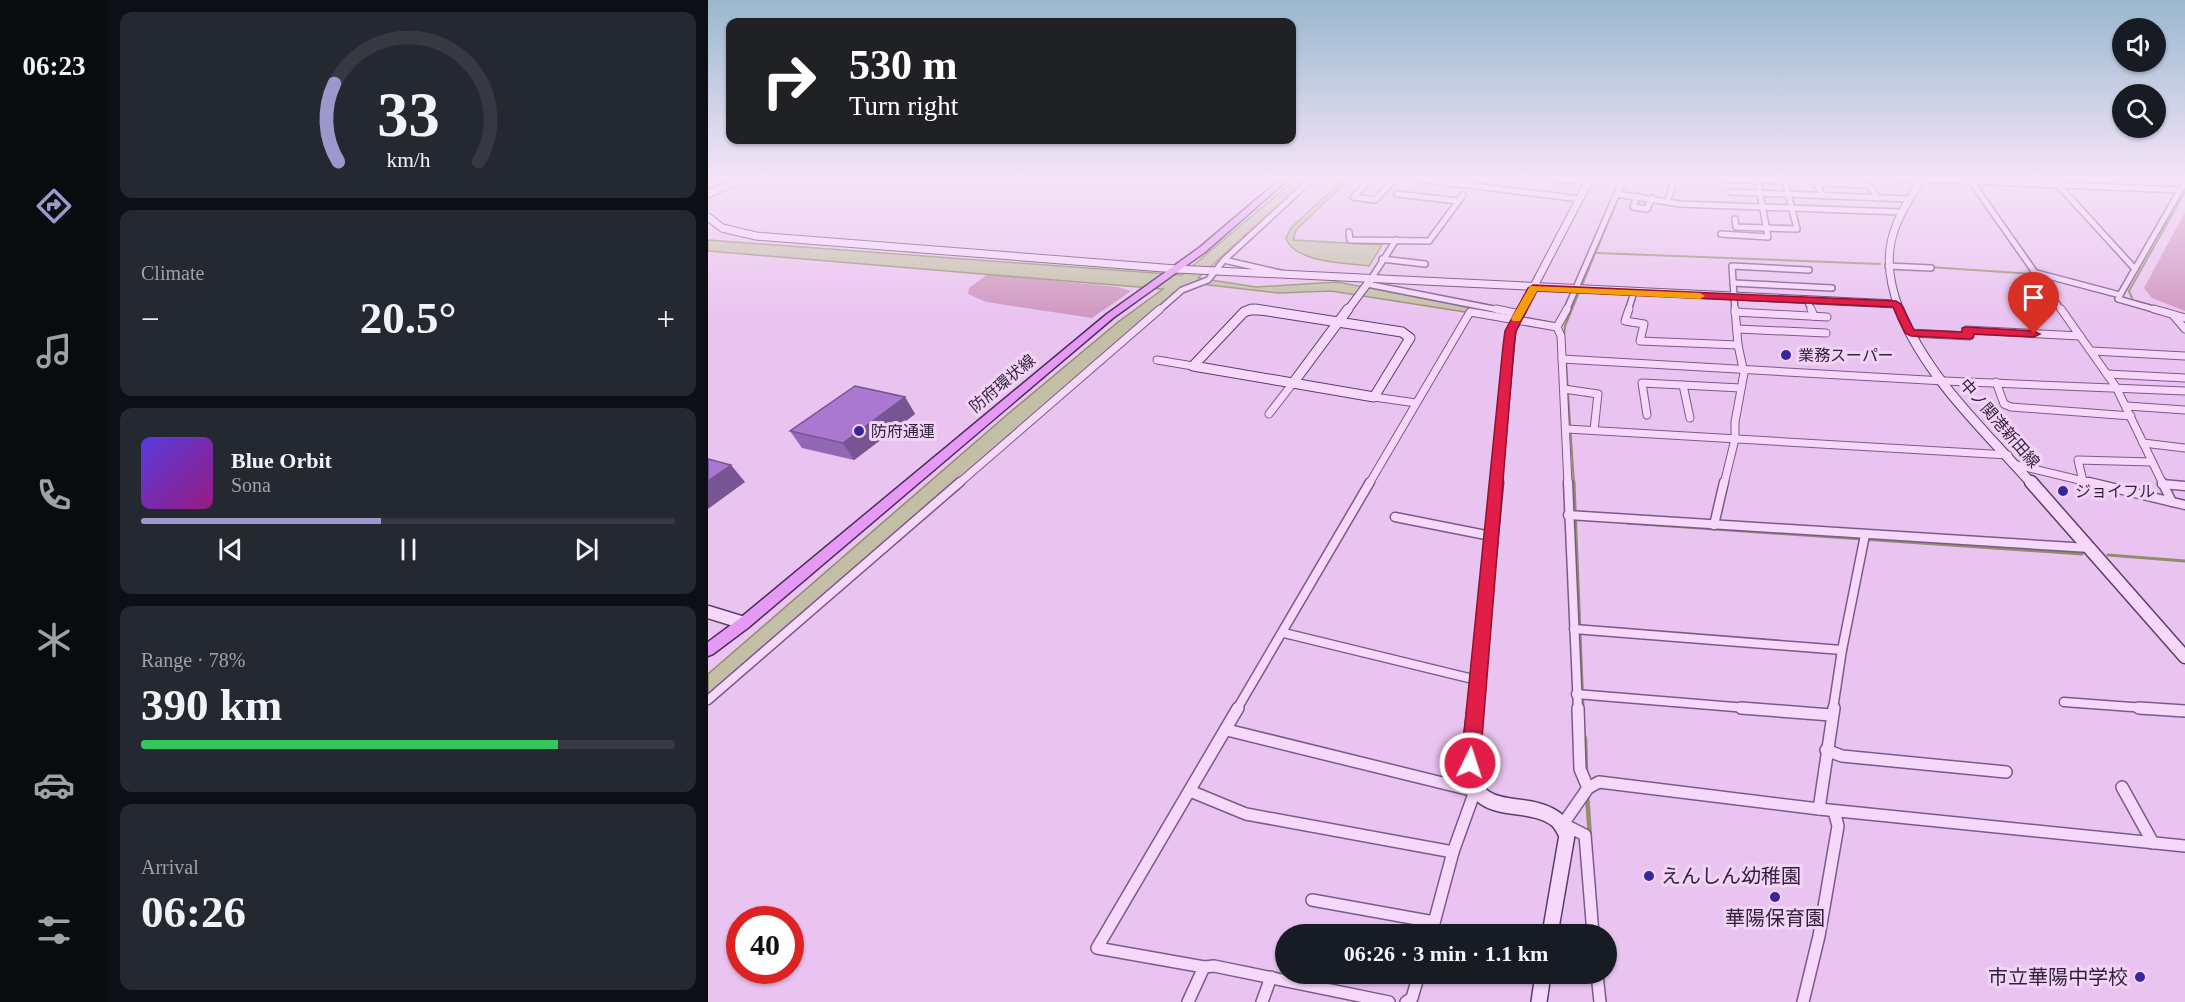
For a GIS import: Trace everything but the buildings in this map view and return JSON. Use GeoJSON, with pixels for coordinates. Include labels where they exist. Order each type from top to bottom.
{"type":"FeatureCollection","features":[{"type":"Feature","properties":{"kind":"main road","name":"防府環状線"},"geometry":{"type":"LineString","coordinates":[[708,650],[744,623],[1110,316],[1202,250],[1233,224]]}},
{"type":"Feature","properties":{"kind":"main road","name":"防府環状線"},"geometry":{"type":"LineString","coordinates":[[708,658],[744,623]]}},
{"type":"Feature","properties":{"kind":"street"},"geometry":{"type":"LineString","coordinates":[[717,224],[722,228],[756,236],[1173,271],[1289,275],[1368,283],[1896,304]]}},
{"type":"Feature","properties":{"kind":"street"},"geometry":{"type":"LineString","coordinates":[[708,700],[1182,290],[1205,282],[1224,260],[1263,224]]}},
{"type":"Feature","properties":{"kind":"street"},"geometry":{"type":"LineString","coordinates":[[1349,232],[1350,240],[1429,241],[1441,224]]}},
{"type":"Feature","properties":{"kind":"street"},"geometry":{"type":"LineString","coordinates":[[1312,900],[1434,922],[1453,852],[1475,791],[1470,763],[1508,346],[1518,316],[1567,224]]}},
{"type":"Feature","properties":{"kind":"street"},"geometry":{"type":"LineString","coordinates":[[1588,788],[1580,769],[1568,515],[1567,429],[1562,359],[1557,327],[1577,290],[1605,224]]}},
{"type":"Feature","properties":{"kind":"street"},"geometry":{"type":"LineString","coordinates":[[1736,224],[1736,227],[1797,229],[1796,224]]}},
{"type":"Feature","properties":{"kind":"street"},"geometry":{"type":"LineString","coordinates":[[1721,234],[1768,237],[1765,224]]}},
{"type":"Feature","properties":{"kind":"street","name":"中ノ関港新田線"},"geometry":{"type":"LineString","coordinates":[[1895,224],[1890,235],[1888,266],[1896,304],[1911,333],[1944,381],[2185,657]]}},
{"type":"Feature","properties":{"kind":"street"},"geometry":{"type":"LineString","coordinates":[[2000,224],[2108,374],[2127,406],[2172,502]]}},
{"type":"Feature","properties":{"kind":"street"},"geometry":{"type":"LineString","coordinates":[[2094,224],[2135,269]]}},
{"type":"Feature","properties":{"kind":"street"},"geometry":{"type":"LineString","coordinates":[[2161,224],[2118,299],[2185,318]]}},
{"type":"Feature","properties":{"kind":"street"},"geometry":{"type":"LineString","coordinates":[[1269,414],[1368,283],[1396,240]]}},
{"type":"Feature","properties":{"kind":"street"},"geometry":{"type":"LineString","coordinates":[[1382,259],[1425,264]]}},
{"type":"Feature","properties":{"kind":"street"},"geometry":{"type":"LineString","coordinates":[[1224,260],[1289,275]]}},
{"type":"Feature","properties":{"kind":"street"},"geometry":{"type":"LineString","coordinates":[[1714,525],[1735,439],[1741,388],[1742,367],[1738,345],[1732,266],[1809,270]]}},
{"type":"Feature","properties":{"kind":"street"},"geometry":{"type":"LineString","coordinates":[[1888,266],[1930,268]]}},
{"type":"Feature","properties":{"kind":"street"},"geometry":{"type":"LineString","coordinates":[[2033,272],[2120,295]]}},
{"type":"Feature","properties":{"kind":"street"},"geometry":{"type":"LineString","coordinates":[[1368,283],[1518,316],[1557,327]]}},
{"type":"Feature","properties":{"kind":"street"},"geometry":{"type":"LineString","coordinates":[[1733,283],[1832,288]]}},
{"type":"Feature","properties":{"kind":"street"},"geometry":{"type":"LineString","coordinates":[[1634,292],[1625,321],[1644,324],[1641,341],[1738,345]]}},
{"type":"Feature","properties":{"kind":"street"},"geometry":{"type":"LineString","coordinates":[[1807,300],[1814,316]]}},
{"type":"Feature","properties":{"kind":"street"},"geometry":{"type":"LineString","coordinates":[[1192,366],[1248,310],[1259,309],[1338,321],[1409,335],[1409,342],[1374,397]]}},
{"type":"Feature","properties":{"kind":"street"},"geometry":{"type":"LineString","coordinates":[[1389,1002],[1214,966],[1204,967],[1097,948],[1284,633],[1470,312],[1518,316]]}},
{"type":"Feature","properties":{"kind":"street"},"geometry":{"type":"LineString","coordinates":[[1735,312],[1827,317]]}},
{"type":"Feature","properties":{"kind":"street"},"geometry":{"type":"LineString","coordinates":[[2173,315],[2185,329]]}},
{"type":"Feature","properties":{"kind":"street"},"geometry":{"type":"LineString","coordinates":[[1737,329],[1826,333]]}},
{"type":"Feature","properties":{"kind":"street"},"geometry":{"type":"LineString","coordinates":[[1911,333],[1970,336],[1966,330],[2080,336]]}},
{"type":"Feature","properties":{"kind":"street"},"geometry":{"type":"LineString","coordinates":[[2092,351],[2185,356]]}},
{"type":"Feature","properties":{"kind":"street"},"geometry":{"type":"LineString","coordinates":[[1562,359],[1742,367]]}},
{"type":"Feature","properties":{"kind":"street"},"geometry":{"type":"LineString","coordinates":[[1635,359],[1944,381],[2185,391]]}},
{"type":"Feature","properties":{"kind":"street"},"geometry":{"type":"LineString","coordinates":[[1157,360],[1416,403]]}},
{"type":"Feature","properties":{"kind":"street"},"geometry":{"type":"LineString","coordinates":[[2108,374],[2185,378]]}},
{"type":"Feature","properties":{"kind":"street"},"geometry":{"type":"LineString","coordinates":[[1996,382],[2004,404],[2011,407],[2131,416]]}},
{"type":"Feature","properties":{"kind":"street"},"geometry":{"type":"LineString","coordinates":[[1647,415],[1642,384],[1741,388]]}},
{"type":"Feature","properties":{"kind":"street"},"geometry":{"type":"LineString","coordinates":[[1683,386],[1690,418]]}},
{"type":"Feature","properties":{"kind":"street"},"geometry":{"type":"LineString","coordinates":[[1564,389],[1598,394],[1594,430]]}},
{"type":"Feature","properties":{"kind":"street"},"geometry":{"type":"LineString","coordinates":[[2127,406],[2185,410]]}},
{"type":"Feature","properties":{"kind":"street"},"geometry":{"type":"LineString","coordinates":[[1567,429],[2008,455]]}},
{"type":"Feature","properties":{"kind":"street"},"geometry":{"type":"LineString","coordinates":[[2144,443],[2185,448]]}},
{"type":"Feature","properties":{"kind":"street"},"geometry":{"type":"LineString","coordinates":[[2083,481],[2078,460],[2152,462]]}},
{"type":"Feature","properties":{"kind":"street"},"geometry":{"type":"LineString","coordinates":[[2017,465],[2185,505]]}},
{"type":"Feature","properties":{"kind":"street"},"geometry":{"type":"LineString","coordinates":[[2162,484],[2185,486]]}},
{"type":"Feature","properties":{"kind":"street"},"geometry":{"type":"LineString","coordinates":[[1568,515],[2088,548]]}},
{"type":"Feature","properties":{"kind":"street"},"geometry":{"type":"LineString","coordinates":[[1395,517],[1491,536]]}},
{"type":"Feature","properties":{"kind":"street"},"geometry":{"type":"LineString","coordinates":[[1819,809],[1842,650],[1865,535]]}},
{"type":"Feature","properties":{"kind":"street"},"geometry":{"type":"LineString","coordinates":[[708,612],[744,623]]}},
{"type":"Feature","properties":{"kind":"street"},"geometry":{"type":"LineString","coordinates":[[1574,629],[1842,650]]}},
{"type":"Feature","properties":{"kind":"street"},"geometry":{"type":"LineString","coordinates":[[1284,633],[1477,680]]}},
{"type":"Feature","properties":{"kind":"street"},"geometry":{"type":"LineString","coordinates":[[1576,694],[1831,716]]}},
{"type":"Feature","properties":{"kind":"street"},"geometry":{"type":"LineString","coordinates":[[2064,702],[2185,711]]}},
{"type":"Feature","properties":{"kind":"street"},"geometry":{"type":"LineString","coordinates":[[1227,730],[1475,791],[1485,799],[1498,804],[1553,815],[1563,824],[1585,835],[1592,924]]}},
{"type":"Feature","properties":{"kind":"street"},"geometry":{"type":"LineString","coordinates":[[1826,750],[1842,756],[2006,772]]}},
{"type":"Feature","properties":{"kind":"street"},"geometry":{"type":"LineString","coordinates":[[1563,824],[1588,788],[1599,782],[1834,811],[2185,846]]}},
{"type":"Feature","properties":{"kind":"street"},"geometry":{"type":"LineString","coordinates":[[2122,787],[2153,843]]}},
{"type":"Feature","properties":{"kind":"street"},"geometry":{"type":"LineString","coordinates":[[1190,791],[1246,814],[1453,852]]}},
{"type":"Feature","properties":{"kind":"street"},"geometry":{"type":"LineString","coordinates":[[1803,1002],[1819,936],[1838,826],[1834,811]]}},
{"type":"Feature","properties":{"kind":"street"},"geometry":{"type":"LineString","coordinates":[[1552,924],[1567,835],[1563,824]]}},
{"type":"Feature","properties":{"kind":"street"},"geometry":{"type":"LineString","coordinates":[[1188,1002],[1204,967]]}},
{"type":"Feature","properties":{"kind":"street"},"geometry":{"type":"LineString","coordinates":[[1262,1002],[1271,977]]}},
{"type":"Feature","properties":{"kind":"street"},"geometry":{"type":"LineString","coordinates":[[1406,1002],[1412,998],[1416,984]]}},
{"type":"Feature","properties":{"kind":"street"},"geometry":{"type":"LineString","coordinates":[[1539,1002],[1542,984]]}},
{"type":"Feature","properties":{"kind":"street"},"geometry":{"type":"LineString","coordinates":[[1599,984],[1600,1002]]}},
{"type":"Feature","properties":{"kind":"shaded area"},"geometry":{"type":"Polygon","coordinates":[[[1243,224],[1258,224],[1198,278],[1256,287],[1337,282],[1556,323],[1555,326],[1331,291],[1279,293],[1191,283],[1173,293],[1174,295],[708,700],[708,674],[1009,413],[1118,322],[1163,289],[708,251],[708,240],[1182,275],[1243,224]]]}},
{"type":"Feature","properties":{"kind":"shaded area"},"geometry":{"type":"Polygon","coordinates":[[[1296,224],[1302,224],[1296,230],[1293,240],[1382,245],[1369,266],[1322,260],[1310,257],[1291,246],[1286,238],[1296,224]]]}},
{"type":"Feature","properties":{"kind":"shaded area"},"geometry":{"type":"Polygon","coordinates":[[[2179,224],[2185,224],[2185,311],[2152,298],[2144,288],[2179,224]]]}},
{"type":"Feature","properties":{"kind":"shaded area"},"geometry":{"type":"Polygon","coordinates":[[[988,274],[1118,287],[1131,291],[1092,318],[986,302],[968,294],[969,288],[988,274]]]}},
{"type":"Feature","properties":{"kind":"waterway"},"geometry":{"type":"LineString","coordinates":[[1564,337],[1565,326],[1608,224]]}},
{"type":"Feature","properties":{"kind":"waterway"},"geometry":{"type":"LineString","coordinates":[[2132,298],[2129,291],[2167,224]]}},
{"type":"Feature","properties":{"kind":"waterway"},"geometry":{"type":"LineString","coordinates":[[1597,253],[1880,264]]}},
{"type":"Feature","properties":{"kind":"waterway"},"geometry":{"type":"LineString","coordinates":[[1929,267],[2033,274]]}},
{"type":"Feature","properties":{"kind":"waterway"},"geometry":{"type":"LineString","coordinates":[[2121,297],[2154,306]]}},
{"type":"Feature","properties":{"kind":"waterway"},"geometry":{"type":"LineString","coordinates":[[1566,361],[1574,484]]}},
{"type":"Feature","properties":{"kind":"waterway"},"geometry":{"type":"LineString","coordinates":[[1574,482],[1583,708]]}},
{"type":"Feature","properties":{"kind":"waterway"},"geometry":{"type":"LineString","coordinates":[[1627,523],[2082,554]]}},
{"type":"Feature","properties":{"kind":"waterway"},"geometry":{"type":"LineString","coordinates":[[2108,555],[2185,561]]}},
{"type":"Feature","properties":{"kind":"waterway"},"geometry":{"type":"LineString","coordinates":[[1585,738],[1586,771]]}},
{"type":"Feature","properties":{"kind":"waterway"},"geometry":{"type":"LineString","coordinates":[[1587,795],[1590,837]]}},
{"type":"Feature","properties":{"kind":"slow traffic"},"geometry":{"type":"LineString","coordinates":[[1517,319],[1533,288],[1700,296]]}},
{"type":"Feature","properties":{"kind":"place","name":"業務スーパー"},"geometry":{"type":"Point","coordinates":[1786,355]}},
{"type":"Feature","properties":{"kind":"place","name":"防府通運"},"geometry":{"type":"Point","coordinates":[859,431]}},
{"type":"Feature","properties":{"kind":"place","name":"ジョイフル"},"geometry":{"type":"Point","coordinates":[2063,491]}},
{"type":"Feature","properties":{"kind":"place","name":"えんしん幼稚園"},"geometry":{"type":"Point","coordinates":[1649,876]}},
{"type":"Feature","properties":{"kind":"place","name":"華陽保育園"},"geometry":{"type":"Point","coordinates":[1775,897]}},
{"type":"Feature","properties":{"kind":"place","name":"市立華陽中学校"},"geometry":{"type":"Point","coordinates":[2140,977]}},
{"type":"Feature","properties":{"kind":"route"},"geometry":{"type":"LineString","coordinates":[[1470,763],[1508,346],[1510,331],[1533,288],[1896,304],[1911,333],[1970,336],[1966,330],[2034,334]]}}]}
